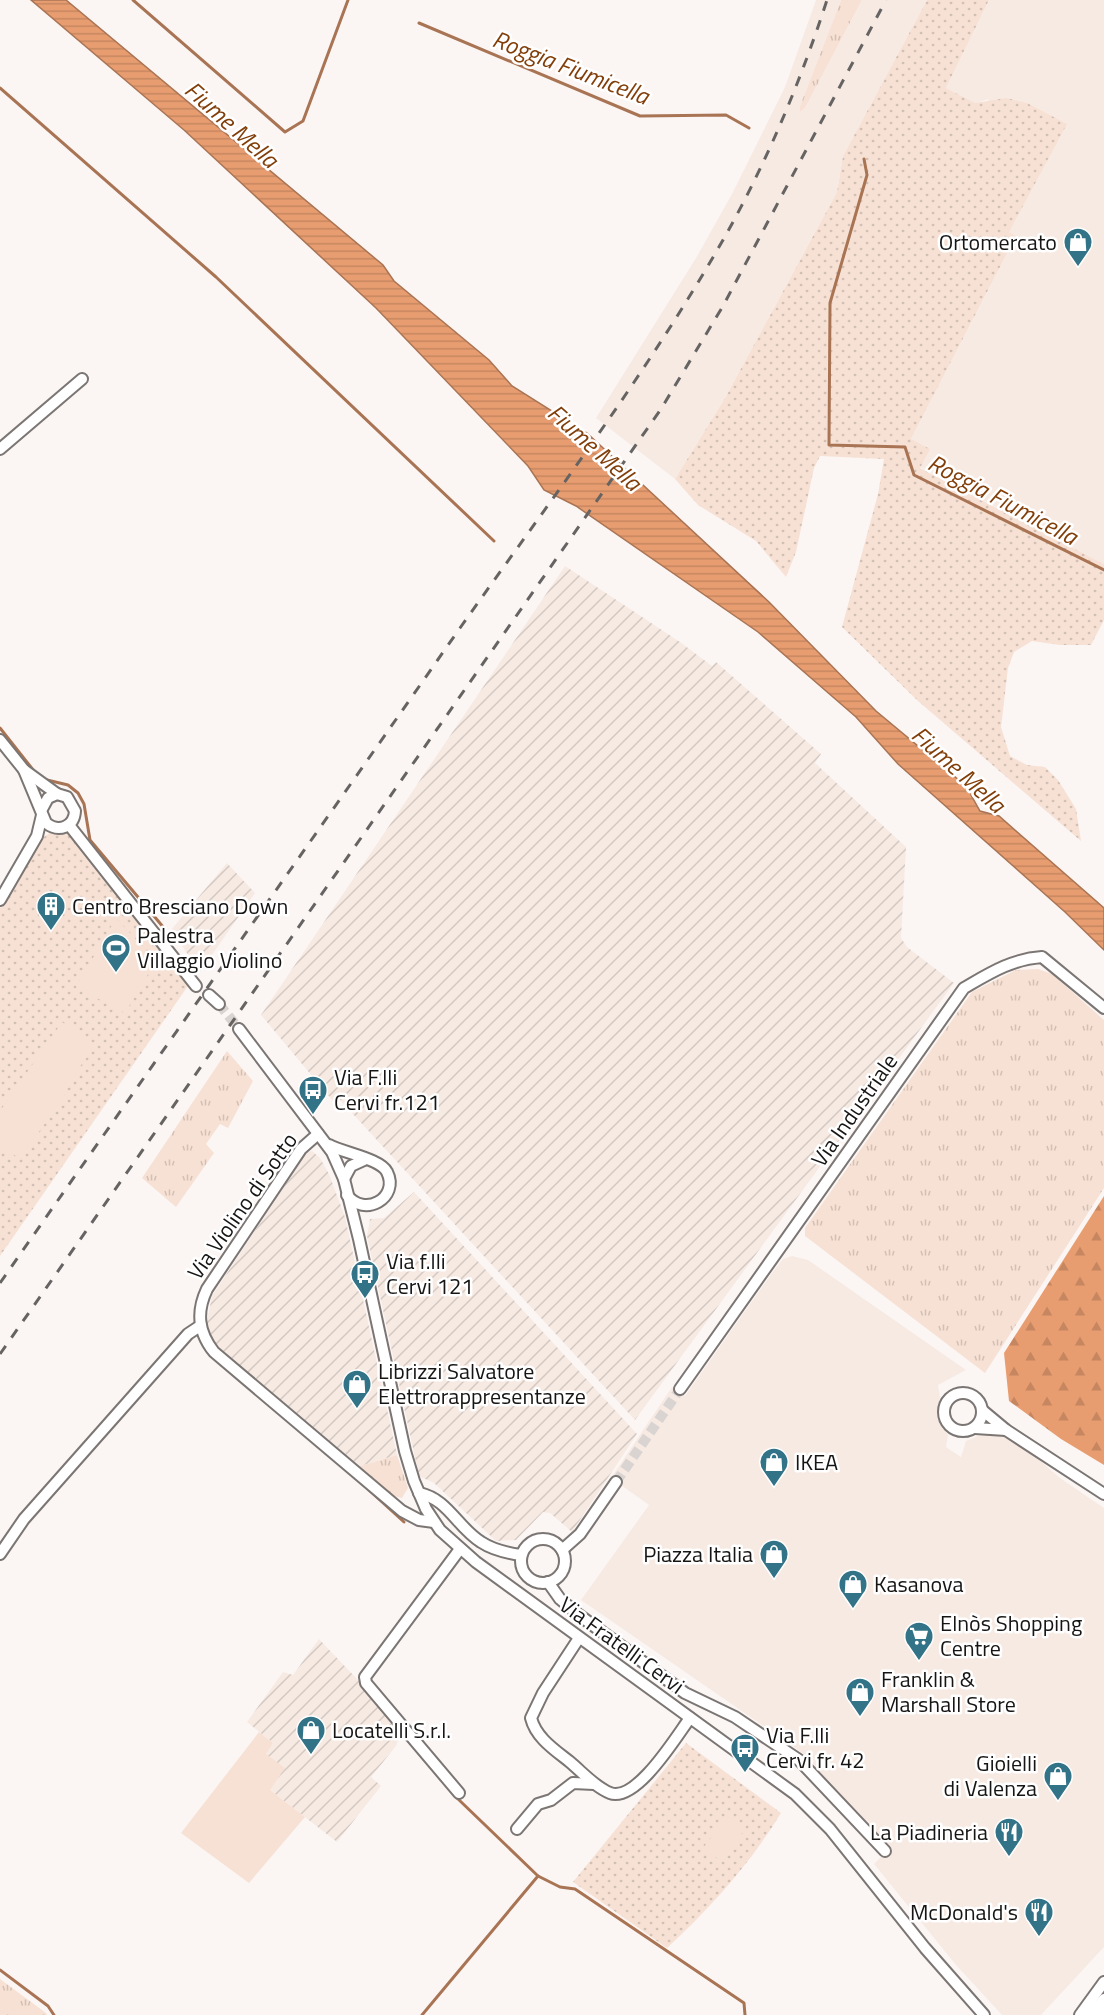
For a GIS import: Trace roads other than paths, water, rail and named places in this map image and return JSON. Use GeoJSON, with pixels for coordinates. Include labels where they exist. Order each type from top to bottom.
{"type":"FeatureCollection","features":[{"type":"Feature","properties":{"kind":"street"},"geometry":{"type":"LineString","coordinates":[[0,449],[82,379]]}},
{"type":"Feature","properties":{"kind":"street"},"geometry":{"type":"LineString","coordinates":[[0,740],[24,770],[57,794],[67,797],[74,805],[75,816],[69,825],[61,828],[51,827],[37,836]]}},
{"type":"Feature","properties":{"kind":"street"},"geometry":{"type":"LineString","coordinates":[[24,770],[42,813],[51,827]]}},
{"type":"Feature","properties":{"kind":"street"},"geometry":{"type":"LineString","coordinates":[[0,900],[37,836],[48,798],[57,794]]}},
{"type":"Feature","properties":{"kind":"street"},"geometry":{"type":"LineString","coordinates":[[69,825],[196,986]]}},
{"type":"Feature","properties":{"kind":"street","name":"Via Industriale"},"geometry":{"type":"LineString","coordinates":[[680,1389],[964,988],[1006,964],[1024,958],[1042,957],[1104,1008]]}},
{"type":"Feature","properties":{"kind":"street"},"geometry":{"type":"LineString","coordinates":[[209,995],[219,1004]]}},
{"type":"Feature","properties":{"kind":"street","name":"Via Violino di Sotto"},"geometry":{"type":"LineString","coordinates":[[200,1326],[200,1308],[207,1289],[300,1149],[318,1134],[239,1029]]}},
{"type":"Feature","properties":{"kind":"street","name":"Via Fratelli Cervi"},"geometry":{"type":"LineString","coordinates":[[318,1134],[337,1160],[344,1179],[405,1451],[419,1493],[434,1522],[460,1549],[795,1794],[830,1829],[925,1948],[984,2015]]}},
{"type":"Feature","properties":{"kind":"street","name":"Via Fratelli Cervi"},"geometry":{"type":"LineString","coordinates":[[326,1144],[364,1160],[372,1160],[385,1167],[390,1181],[389,1188],[381,1201],[364,1206],[359,1214],[359,1239]]}},
{"type":"Feature","properties":{"kind":"street"},"geometry":{"type":"LineString","coordinates":[[344,1179],[351,1166],[364,1160]]}},
{"type":"Feature","properties":{"kind":"street"},"geometry":{"type":"LineString","coordinates":[[346,1193],[354,1202],[364,1206]]}},
{"type":"Feature","properties":{"kind":"street"},"geometry":{"type":"LineString","coordinates":[[0,1554],[24,1519],[188,1334],[200,1326],[203,1337],[214,1352],[393,1504],[410,1516],[434,1522]]}},
{"type":"Feature","properties":{"kind":"street"},"geometry":{"type":"LineString","coordinates":[[1006,1430],[953,1429],[945,1419],[945,1407],[951,1397],[966,1393],[978,1401],[982,1410],[1006,1430],[1104,1494]]}},
{"type":"Feature","properties":{"kind":"street"},"geometry":{"type":"LineString","coordinates":[[975,1428],[981,1420],[982,1410]]}},
{"type":"Feature","properties":{"kind":"street"},"geometry":{"type":"LineString","coordinates":[[562,1550],[580,1534],[616,1482]]}},
{"type":"Feature","properties":{"kind":"street"},"geometry":{"type":"LineString","coordinates":[[419,1493],[438,1499],[480,1542],[498,1551],[521,1555]]}},
{"type":"Feature","properties":{"kind":"street"},"geometry":{"type":"LineString","coordinates":[[539,1539],[552,1541],[562,1550],[563,1569],[548,1582],[541,1582],[527,1576],[523,1570],[521,1555],[528,1545],[539,1539]]}},
{"type":"Feature","properties":{"kind":"street"},"geometry":{"type":"LineString","coordinates":[[459,1793],[366,1683],[365,1677],[460,1549]]}},
{"type":"Feature","properties":{"kind":"street"},"geometry":{"type":"LineString","coordinates":[[548,1582],[573,1610],[685,1693],[735,1717],[799,1760],[885,1851]]}},
{"type":"Feature","properties":{"kind":"street"},"geometry":{"type":"LineString","coordinates":[[579,1638],[543,1693],[531,1718],[542,1739],[597,1785],[611,1793],[624,1793],[633,1789],[690,1718]]}},
{"type":"Feature","properties":{"kind":"street"},"geometry":{"type":"LineString","coordinates":[[517,1829],[538,1804],[551,1800],[573,1783],[597,1785]]}},
{"type":"Feature","properties":{"kind":"street"},"geometry":{"type":"LineString","coordinates":[[1080,2015],[1104,1982]]}},
{"type":"Feature","properties":{"kind":"street"},"geometry":{"type":"LineString","coordinates":[[1090,2015],[1104,1999]]}},
{"type":"Feature","properties":{"kind":"street"},"geometry":{"type":"LineString","coordinates":[[1100,2015],[1104,2011]]}},
{"type":"Feature","properties":{"kind":"water","name":"Fiume Mella"},"geometry":{"type":"Polygon","coordinates":[[[31,0],[66,0],[383,265],[394,281],[489,360],[512,386],[587,433],[769,602],[876,711],[972,791],[971,795],[980,811],[999,816],[1104,908],[1104,950],[1065,912],[898,764],[856,717],[758,632],[576,506],[544,490],[528,466],[376,308],[184,130],[31,0]]]}},
{"type":"Feature","properties":{"kind":"waterway","name":"Roggia Fiumicella"},"geometry":{"type":"LineString","coordinates":[[133,0],[285,132],[303,121],[348,0]]}},
{"type":"Feature","properties":{"kind":"waterway","name":"Roggia Fiumicella"},"geometry":{"type":"LineString","coordinates":[[419,23],[640,116],[726,115],[749,128]]}},
{"type":"Feature","properties":{"kind":"waterway"},"geometry":{"type":"LineString","coordinates":[[0,88],[216,277],[494,541]]}},
{"type":"Feature","properties":{"kind":"waterway","name":"Roggia Fiumicella"},"geometry":{"type":"LineString","coordinates":[[864,159],[867,175],[830,303],[829,445],[905,447],[914,475],[1104,570]]}},
{"type":"Feature","properties":{"kind":"waterway"},"geometry":{"type":"LineString","coordinates":[[0,728],[34,771]]}},
{"type":"Feature","properties":{"kind":"waterway"},"geometry":{"type":"LineString","coordinates":[[43,779],[68,785],[78,793],[84,804],[90,840],[164,928]]}},
{"type":"Feature","properties":{"kind":"waterway"},"geometry":{"type":"LineString","coordinates":[[359,1481],[404,1522]]}},
{"type":"Feature","properties":{"kind":"waterway"},"geometry":{"type":"LineString","coordinates":[[457,1798],[538,1876],[560,1887],[575,1889],[744,2003],[745,2015]]}},
{"type":"Feature","properties":{"kind":"waterway"},"geometry":{"type":"LineString","coordinates":[[422,2015],[538,1876]]}},
{"type":"Feature","properties":{"kind":"waterway"},"geometry":{"type":"LineString","coordinates":[[0,1970],[48,2006],[54,2015]]}},
{"type":"Feature","properties":{"kind":"tunnel"},"geometry":{"type":"LineString","coordinates":[[219,1004],[239,1029]]}},
{"type":"Feature","properties":{"kind":"tunnel"},"geometry":{"type":"LineString","coordinates":[[616,1482],[680,1389]]}},
{"type":"Feature","properties":{"kind":"railway"},"geometry":{"type":"LineString","coordinates":[[0,1283],[630,389],[662,340],[723,240],[754,182],[794,92],[827,0]]}},
{"type":"Feature","properties":{"kind":"railway"},"geometry":{"type":"LineString","coordinates":[[0,1354],[661,409],[723,306],[886,0]]}},
{"type":"Feature","properties":{"kind":"place","name":"Ortomercato"},"geometry":{"type":"Point","coordinates":[1078,268]}},
{"type":"Feature","properties":{"kind":"place","name":"Centro Bresciano Down"},"geometry":{"type":"Point","coordinates":[51,932]}},
{"type":"Feature","properties":{"kind":"place","name":"Palestra Villaggio Violino"},"geometry":{"type":"Point","coordinates":[116,974]}},
{"type":"Feature","properties":{"kind":"place","name":"Via F.lli Cervi fr.121"},"geometry":{"type":"Point","coordinates":[313,1116]}},
{"type":"Feature","properties":{"kind":"place","name":"Via f.lli Cervi 121"},"geometry":{"type":"Point","coordinates":[365,1300]}},
{"type":"Feature","properties":{"kind":"place","name":"Librizzi Salvatore Elettrorappresentanze"},"geometry":{"type":"Point","coordinates":[357,1410]}},
{"type":"Feature","properties":{"kind":"place","name":"IKEA"},"geometry":{"type":"Point","coordinates":[774,1488]}},
{"type":"Feature","properties":{"kind":"place","name":"Piazza Italia"},"geometry":{"type":"Point","coordinates":[774,1580]}},
{"type":"Feature","properties":{"kind":"place","name":"Kasanova"},"geometry":{"type":"Point","coordinates":[853,1610]}},
{"type":"Feature","properties":{"kind":"place","name":"Elnòs Shopping Centre"},"geometry":{"type":"Point","coordinates":[919,1662]}},
{"type":"Feature","properties":{"kind":"place","name":"Franklin & Marshall Store"},"geometry":{"type":"Point","coordinates":[860,1718]}},
{"type":"Feature","properties":{"kind":"place","name":"Locatelli S.r.l."},"geometry":{"type":"Point","coordinates":[311,1756]}},
{"type":"Feature","properties":{"kind":"place","name":"Via F.lli Cervi fr. 42"},"geometry":{"type":"Point","coordinates":[745,1774]}},
{"type":"Feature","properties":{"kind":"place","name":"Gioielli di Valenza"},"geometry":{"type":"Point","coordinates":[1058,1802]}},
{"type":"Feature","properties":{"kind":"place","name":"La Piadineria"},"geometry":{"type":"Point","coordinates":[1009,1858]}},
{"type":"Feature","properties":{"kind":"place","name":"McDonald's"},"geometry":{"type":"Point","coordinates":[1039,1938]}}]}
